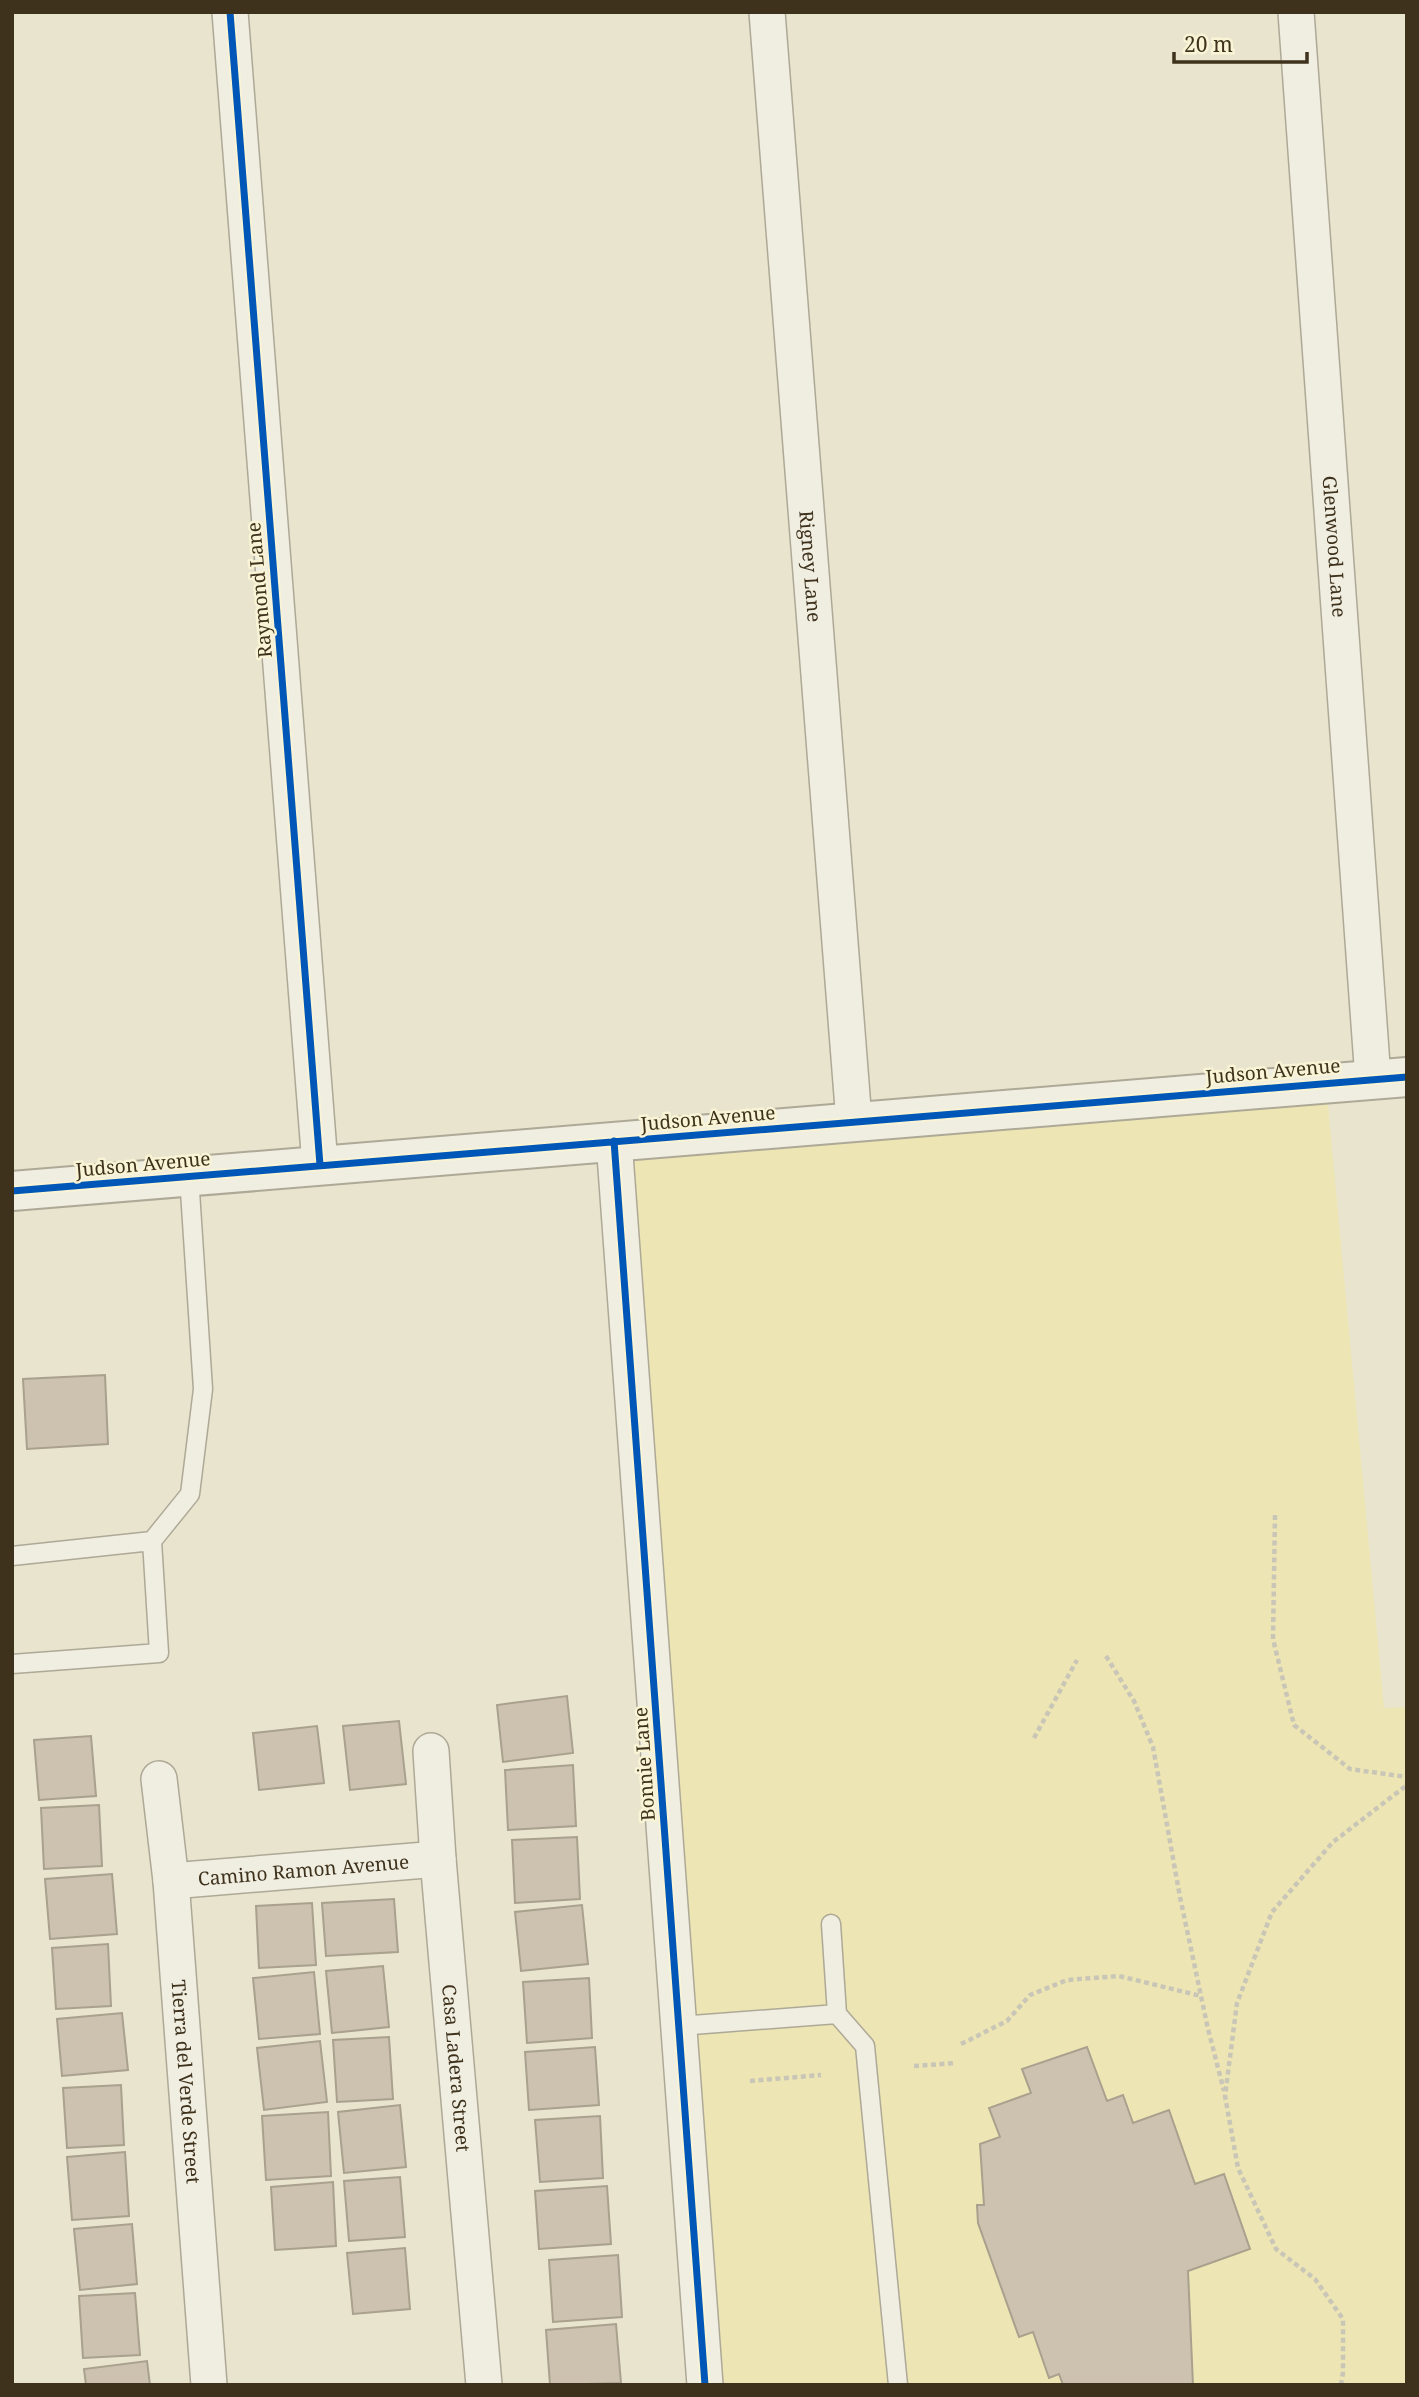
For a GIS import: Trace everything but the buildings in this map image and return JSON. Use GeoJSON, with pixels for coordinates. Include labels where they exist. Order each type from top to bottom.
{"type":"FeatureCollection","features":[{"type":"Feature","properties":{"kind":"street","name":"Raymond Lane"},"geometry":{"type":"LineString","coordinates":[[230,12],[320,1166]]}},
{"type":"Feature","properties":{"kind":"street","name":"Rigney Lane"},"geometry":{"type":"LineString","coordinates":[[767,12],[854,1121]]}},
{"type":"Feature","properties":{"kind":"street","name":"Glenwood Lane"},"geometry":{"type":"LineString","coordinates":[[1296,12],[1390,1078]]}},
{"type":"Feature","properties":{"kind":"street","name":"Judson Avenue"},"geometry":{"type":"LineString","coordinates":[[12,1191],[1390,1078]]}},
{"type":"Feature","properties":{"kind":"street","name":"Bonnie Lane"},"geometry":{"type":"LineString","coordinates":[[614,1141],[705,2385]]}},
{"type":"Feature","properties":{"kind":"street","name":"Casa Ladera Street"},"geometry":{"type":"LineString","coordinates":[[431,1751],[484,2385]]}},
{"type":"Feature","properties":{"kind":"street","name":"Tierra del Verde Street"},"geometry":{"type":"LineString","coordinates":[[159,1779],[171,1881],[209,2385]]}},
{"type":"Feature","properties":{"kind":"street","name":"Camino Ramon Avenue"},"geometry":{"type":"LineString","coordinates":[[171,1881],[438,1859]]}},
{"type":"Feature","properties":{"kind":"lane"},"geometry":{"type":"LineString","coordinates":[[12,1664],[159,1653],[152,1541],[190,1494],[203,1389],[189,1176]]}},
{"type":"Feature","properties":{"kind":"lane"},"geometry":{"type":"LineString","coordinates":[[12,1556],[152,1541]]}},
{"type":"Feature","properties":{"kind":"lane"},"geometry":{"type":"LineString","coordinates":[[831,1924],[837,2014],[865,2046],[898,2385]]}},
{"type":"Feature","properties":{"kind":"lane"},"geometry":{"type":"LineString","coordinates":[[679,2025],[837,2014]]}},
{"type":"Feature","properties":{"kind":"path"},"geometry":{"type":"LineString","coordinates":[[1275,1515],[1273,1639],[1294,1725],[1350,1769],[1407,1777]]}},
{"type":"Feature","properties":{"kind":"path"},"geometry":{"type":"LineString","coordinates":[[1106,1657],[1134,1701],[1153,1747],[1180,1897],[1225,2096],[1238,2168],[1276,2249],[1315,2279],[1343,2319],[1343,2372],[1340,2385]]}},
{"type":"Feature","properties":{"kind":"path"},"geometry":{"type":"LineString","coordinates":[[1034,1738],[1077,1660]]}},
{"type":"Feature","properties":{"kind":"path"},"geometry":{"type":"LineString","coordinates":[[1225,2096],[1237,2003],[1272,1912],[1333,1842],[1407,1785]]}},
{"type":"Feature","properties":{"kind":"path"},"geometry":{"type":"LineString","coordinates":[[961,2044],[1007,2021],[1030,1996],[1067,1980],[1119,1976],[1201,1996]]}},
{"type":"Feature","properties":{"kind":"path"},"geometry":{"type":"LineString","coordinates":[[914,2066],[956,2063]]}},
{"type":"Feature","properties":{"kind":"path"},"geometry":{"type":"LineString","coordinates":[[750,2081],[821,2075]]}},
{"type":"Feature","properties":{"kind":"sand"},"geometry":{"type":"Polygon","coordinates":[[[1326,1083],[1384,1708],[1407,1707],[1407,2385],[717,2385],[614,1141],[1326,1083]]]}},
{"type":"Feature","properties":{"kind":"cycle path"},"geometry":{"type":"LineString","coordinates":[[230,12],[320,1165]]}},
{"type":"Feature","properties":{"kind":"cycle path"},"geometry":{"type":"LineString","coordinates":[[12,1191],[1407,1077]]}},
{"type":"Feature","properties":{"kind":"cycle path"},"geometry":{"type":"LineString","coordinates":[[614,1141],[705,2385]]}}]}
